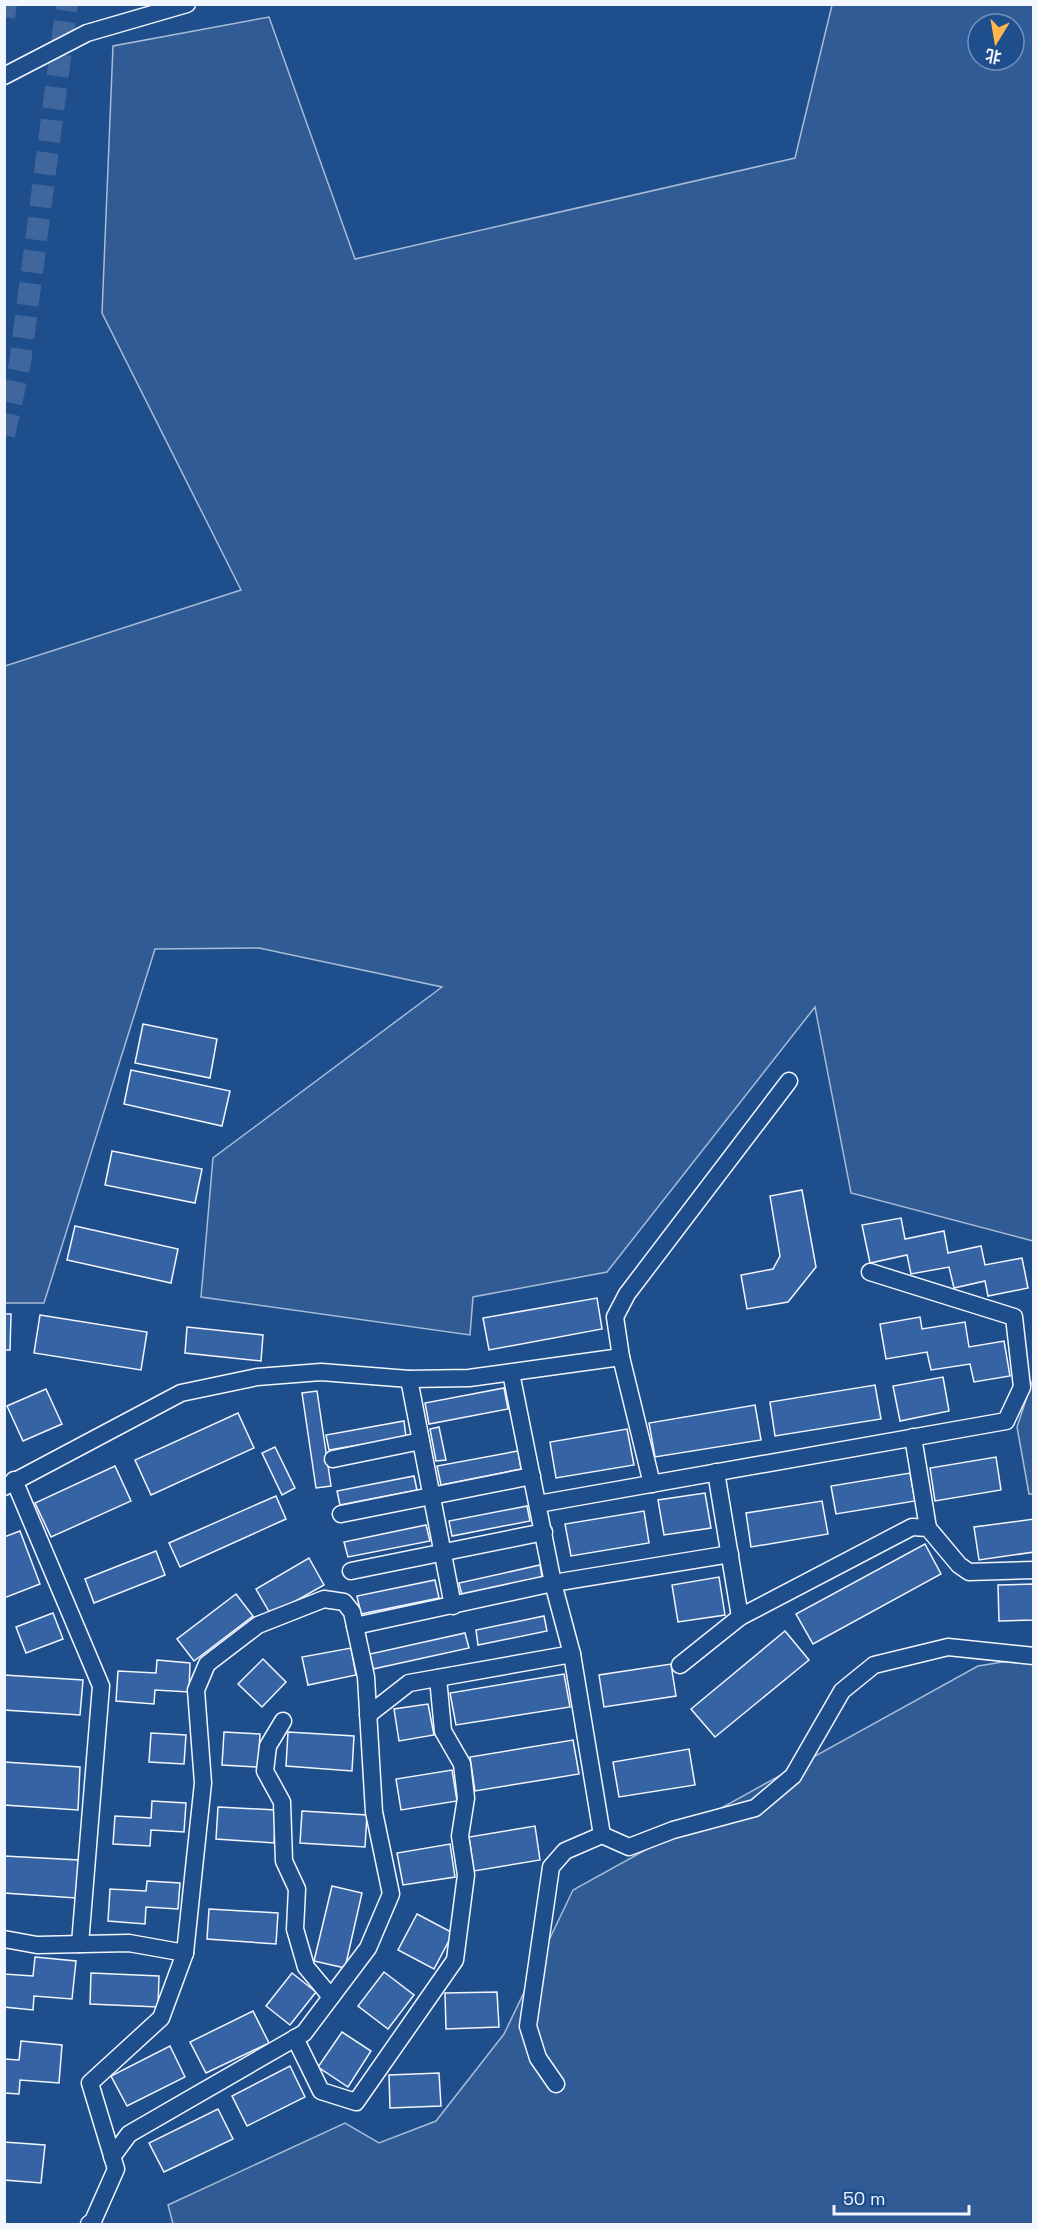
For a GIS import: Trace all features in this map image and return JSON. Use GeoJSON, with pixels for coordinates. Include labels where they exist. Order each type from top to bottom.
{"type":"FeatureCollection","features":[{"type":"Feature","properties":{"kind":"street"},"geometry":{"type":"LineString","coordinates":[[4,76],[87,33],[187,4]]}},
{"type":"Feature","properties":{"kind":"street"},"geometry":{"type":"LineString","coordinates":[[652,1484],[621,1357],[615,1317],[627,1294],[789,1081]]}},
{"type":"Feature","properties":{"kind":"street"},"geometry":{"type":"LineString","coordinates":[[538,1504],[1006,1421],[1022,1387],[1014,1317],[870,1272]]}},
{"type":"Feature","properties":{"kind":"street"},"geometry":{"type":"LineString","coordinates":[[80,1944],[101,1686],[10,1483],[181,1393],[257,1377],[321,1372],[409,1379],[470,1378],[621,1357]]}},
{"type":"Feature","properties":{"kind":"street"},"geometry":{"type":"LineString","coordinates":[[511,1373],[553,1583],[572,1654],[602,1835]]}},
{"type":"Feature","properties":{"kind":"street"},"geometry":{"type":"LineString","coordinates":[[409,1379],[453,1606]]}},
{"type":"Feature","properties":{"kind":"street"},"geometry":{"type":"LineString","coordinates":[[913,1437],[928,1528],[959,1565],[969,1572],[1034,1570]]}},
{"type":"Feature","properties":{"kind":"street"},"geometry":{"type":"LineString","coordinates":[[333,1459],[421,1441]]}},
{"type":"Feature","properties":{"kind":"street"},"geometry":{"type":"LineString","coordinates":[[716,1472],[740,1617]]}},
{"type":"Feature","properties":{"kind":"street"},"geometry":{"type":"LineString","coordinates":[[341,1514],[532,1476]]}},
{"type":"Feature","properties":{"kind":"street"},"geometry":{"type":"LineString","coordinates":[[680,1665],[740,1617],[912,1527],[928,1528]]}},
{"type":"Feature","properties":{"kind":"street"},"geometry":{"type":"LineString","coordinates":[[351,1571],[544,1532]]}},
{"type":"Feature","properties":{"kind":"street"},"geometry":{"type":"LineString","coordinates":[[355,1626],[553,1583],[730,1554]]}},
{"type":"Feature","properties":{"kind":"street"},"geometry":{"type":"LineString","coordinates":[[89,2224],[93,2221],[116,2169],[112,2157],[90,2084],[161,2018],[185,1953],[203,1783],[196,1690],[207,1664],[258,1625],[324,1599],[344,1602],[352,1612],[366,1677],[374,1812],[390,1894],[368,1948],[303,2033],[129,2134],[112,2157]]}},
{"type":"Feature","properties":{"kind":"street"},"geometry":{"type":"LineString","coordinates":[[556,2084],[538,2058],[528,2026],[551,1867],[565,1851],[602,1835],[629,1847],[673,1830],[755,1808],[793,1776],[842,1691],[874,1665],[948,1647],[1034,1656]]}},
{"type":"Feature","properties":{"kind":"street"},"geometry":{"type":"LineString","coordinates":[[368,1715],[409,1683],[572,1654]]}},
{"type":"Feature","properties":{"kind":"street"},"geometry":{"type":"LineString","coordinates":[[295,2038],[321,2091],[356,2102],[455,1960],[466,1875],[460,1836],[466,1797],[462,1764],[443,1731],[438,1678]]}},
{"type":"Feature","properties":{"kind":"street"},"geometry":{"type":"LineString","coordinates":[[283,1720],[268,1746],[265,1772],[282,1802],[284,1861],[297,1889],[295,1929],[306,1967],[331,1997]]}},
{"type":"Feature","properties":{"kind":"street"},"geometry":{"type":"LineString","coordinates":[[4,1939],[37,1945],[129,1943],[185,1953]]}},
{"type":"Feature","properties":{"kind":"shaded area"},"geometry":{"type":"Polygon","coordinates":[[[832,5],[1033,5],[1033,1241],[851,1193],[815,1007],[607,1272],[473,1297],[470,1335],[201,1297],[213,1158],[442,987],[259,948],[155,949],[44,1303],[5,1303],[5,666],[241,590],[102,313],[113,46],[269,17],[355,259],[795,158],[832,5]]]}},
{"type":"Feature","properties":{"kind":"shaded area"},"geometry":{"type":"Polygon","coordinates":[[[1033,1379],[1034,1494],[1029,1494],[1017,1427],[1033,1379]]]}},
{"type":"Feature","properties":{"kind":"shaded area"},"geometry":{"type":"Polygon","coordinates":[[[1033,1657],[1033,2224],[173,2224],[168,2205],[345,2123],[379,2143],[436,2121],[504,2034],[573,1890],[978,1666],[1033,1657]]]}},
{"type":"Feature","properties":{"kind":"building"},"geometry":{"type":"Polygon","coordinates":[[[143,1024],[217,1039],[210,1078],[135,1063],[143,1024]]]}},
{"type":"Feature","properties":{"kind":"building"},"geometry":{"type":"Polygon","coordinates":[[[131,1070],[230,1091],[222,1126],[124,1104],[131,1070]]]}},
{"type":"Feature","properties":{"kind":"building"},"geometry":{"type":"Polygon","coordinates":[[[112,1151],[202,1169],[195,1203],[105,1185],[112,1151]]]}},
{"type":"Feature","properties":{"kind":"building"},"geometry":{"type":"Polygon","coordinates":[[[802,1190],[816,1267],[788,1302],[747,1309],[741,1275],[773,1269],[780,1256],[770,1196],[802,1190]]]}},
{"type":"Feature","properties":{"kind":"building"},"geometry":{"type":"Polygon","coordinates":[[[901,1218],[905,1239],[944,1231],[948,1253],[981,1246],[985,1265],[1022,1258],[1028,1288],[988,1296],[985,1281],[954,1288],[949,1267],[911,1274],[907,1255],[870,1263],[862,1225],[901,1218]]]}},
{"type":"Feature","properties":{"kind":"building"},"geometry":{"type":"Polygon","coordinates":[[[75,1226],[178,1249],[171,1283],[67,1260],[75,1226]]]}},
{"type":"Feature","properties":{"kind":"building"},"geometry":{"type":"Polygon","coordinates":[[[597,1298],[602,1329],[489,1350],[483,1318],[597,1298]]]}},
{"type":"Feature","properties":{"kind":"building"},"geometry":{"type":"Polygon","coordinates":[[[4,1314],[11,1314],[10,1350],[4,1350],[4,1314]]]}},
{"type":"Feature","properties":{"kind":"building"},"geometry":{"type":"Polygon","coordinates":[[[40,1315],[147,1332],[141,1370],[34,1353],[40,1315]]]}},
{"type":"Feature","properties":{"kind":"building"},"geometry":{"type":"Polygon","coordinates":[[[920,1317],[922,1329],[965,1322],[969,1347],[1004,1341],[1010,1376],[974,1382],[970,1364],[931,1370],[927,1352],[886,1359],[880,1324],[920,1317]]]}},
{"type":"Feature","properties":{"kind":"building"},"geometry":{"type":"Polygon","coordinates":[[[187,1327],[263,1335],[261,1361],[185,1353],[187,1327]]]}},
{"type":"Feature","properties":{"kind":"building"},"geometry":{"type":"Polygon","coordinates":[[[943,1377],[949,1411],[900,1421],[893,1386],[943,1377]]]}},
{"type":"Feature","properties":{"kind":"building"},"geometry":{"type":"Polygon","coordinates":[[[875,1385],[881,1419],[775,1436],[770,1402],[875,1385]]]}},
{"type":"Feature","properties":{"kind":"building"},"geometry":{"type":"Polygon","coordinates":[[[504,1388],[508,1409],[429,1424],[425,1403],[504,1388]]]}},
{"type":"Feature","properties":{"kind":"building"},"geometry":{"type":"Polygon","coordinates":[[[46,1389],[62,1424],[23,1441],[7,1406],[46,1389]]]}},
{"type":"Feature","properties":{"kind":"building"},"geometry":{"type":"Polygon","coordinates":[[[317,1391],[331,1486],[316,1488],[302,1393],[317,1391]]]}},
{"type":"Feature","properties":{"kind":"building"},"geometry":{"type":"Polygon","coordinates":[[[755,1405],[761,1440],[655,1457],[649,1423],[755,1405]]]}},
{"type":"Feature","properties":{"kind":"building"},"geometry":{"type":"Polygon","coordinates":[[[238,1413],[254,1448],[151,1495],[135,1460],[238,1413]]]}},
{"type":"Feature","properties":{"kind":"building"},"geometry":{"type":"Polygon","coordinates":[[[404,1421],[406,1437],[329,1450],[326,1435],[404,1421]]]}},
{"type":"Feature","properties":{"kind":"building"},"geometry":{"type":"Polygon","coordinates":[[[439,1427],[446,1460],[436,1461],[430,1429],[439,1427]]]}},
{"type":"Feature","properties":{"kind":"building"},"geometry":{"type":"Polygon","coordinates":[[[627,1429],[634,1465],[556,1478],[550,1442],[627,1429]]]}},
{"type":"Feature","properties":{"kind":"building"},"geometry":{"type":"Polygon","coordinates":[[[275,1447],[295,1488],[282,1495],[262,1453],[275,1447]]]}},
{"type":"Feature","properties":{"kind":"building"},"geometry":{"type":"Polygon","coordinates":[[[518,1451],[521,1469],[441,1485],[437,1466],[518,1451]]]}},
{"type":"Feature","properties":{"kind":"building"},"geometry":{"type":"Polygon","coordinates":[[[996,1457],[1001,1490],[935,1501],[930,1468],[996,1457]]]}},
{"type":"Feature","properties":{"kind":"building"},"geometry":{"type":"Polygon","coordinates":[[[115,1466],[131,1501],[51,1537],[35,1503],[115,1466]]]}},
{"type":"Feature","properties":{"kind":"building"},"geometry":{"type":"Polygon","coordinates":[[[910,1473],[915,1501],[836,1514],[831,1486],[910,1473]]]}},
{"type":"Feature","properties":{"kind":"building"},"geometry":{"type":"Polygon","coordinates":[[[414,1476],[417,1490],[340,1505],[337,1491],[414,1476]]]}},
{"type":"Feature","properties":{"kind":"building"},"geometry":{"type":"Polygon","coordinates":[[[705,1493],[711,1528],[664,1535],[658,1500],[705,1493]]]}},
{"type":"Feature","properties":{"kind":"building"},"geometry":{"type":"Polygon","coordinates":[[[276,1496],[286,1519],[180,1567],[169,1543],[276,1496]]]}},
{"type":"Feature","properties":{"kind":"building"},"geometry":{"type":"Polygon","coordinates":[[[822,1501],[828,1534],[751,1547],[746,1513],[822,1501]]]}},
{"type":"Feature","properties":{"kind":"building"},"geometry":{"type":"Polygon","coordinates":[[[527,1506],[530,1521],[452,1536],[449,1521],[527,1506]]]}},
{"type":"Feature","properties":{"kind":"building"},"geometry":{"type":"Polygon","coordinates":[[[644,1511],[649,1543],[571,1556],[565,1524],[644,1511]]]}},
{"type":"Feature","properties":{"kind":"building"},"geometry":{"type":"Polygon","coordinates":[[[1034,1519],[1034,1552],[979,1560],[974,1527],[1034,1519]]]}},
{"type":"Feature","properties":{"kind":"building"},"geometry":{"type":"Polygon","coordinates":[[[426,1525],[430,1541],[348,1557],[344,1542],[426,1525]]]}},
{"type":"Feature","properties":{"kind":"building"},"geometry":{"type":"Polygon","coordinates":[[[20,1531],[40,1584],[4,1598],[4,1537],[20,1531]]]}},
{"type":"Feature","properties":{"kind":"building"},"geometry":{"type":"Polygon","coordinates":[[[925,1544],[941,1574],[813,1644],[796,1614],[925,1544]]]}},
{"type":"Feature","properties":{"kind":"building"},"geometry":{"type":"Polygon","coordinates":[[[156,1551],[165,1575],[94,1603],[85,1579],[156,1551]]]}},
{"type":"Feature","properties":{"kind":"building"},"geometry":{"type":"Polygon","coordinates":[[[309,1558],[324,1585],[271,1615],[256,1589],[309,1558]]]}},
{"type":"Feature","properties":{"kind":"building"},"geometry":{"type":"Polygon","coordinates":[[[540,1565],[542,1577],[462,1595],[459,1583],[540,1565]]]}},
{"type":"Feature","properties":{"kind":"building"},"geometry":{"type":"Polygon","coordinates":[[[719,1577],[725,1615],[678,1622],[672,1585],[719,1577]]]}},
{"type":"Feature","properties":{"kind":"building"},"geometry":{"type":"Polygon","coordinates":[[[435,1580],[439,1598],[361,1614],[357,1596],[435,1580]]]}},
{"type":"Feature","properties":{"kind":"building"},"geometry":{"type":"Polygon","coordinates":[[[1034,1584],[1034,1620],[999,1621],[998,1585],[1034,1584]]]}},
{"type":"Feature","properties":{"kind":"building"},"geometry":{"type":"Polygon","coordinates":[[[236,1594],[253,1616],[194,1661],[177,1639],[236,1594]]]}},
{"type":"Feature","properties":{"kind":"building"},"geometry":{"type":"Polygon","coordinates":[[[53,1613],[63,1639],[26,1653],[16,1627],[53,1613]]]}},
{"type":"Feature","properties":{"kind":"building"},"geometry":{"type":"Polygon","coordinates":[[[544,1616],[547,1631],[478,1645],[476,1630],[544,1616]]]}},
{"type":"Feature","properties":{"kind":"building"},"geometry":{"type":"Polygon","coordinates":[[[785,1631],[809,1660],[715,1737],[691,1709],[785,1631]]]}},
{"type":"Feature","properties":{"kind":"building"},"geometry":{"type":"Polygon","coordinates":[[[465,1633],[469,1648],[373,1669],[370,1654],[465,1633]]]}},
{"type":"Feature","properties":{"kind":"building"},"geometry":{"type":"Polygon","coordinates":[[[351,1648],[356,1675],[308,1685],[302,1657],[351,1648]]]}},
{"type":"Feature","properties":{"kind":"building"},"geometry":{"type":"Polygon","coordinates":[[[263,1659],[286,1682],[262,1707],[238,1684],[263,1659]]]}},
{"type":"Feature","properties":{"kind":"building"},"geometry":{"type":"Polygon","coordinates":[[[157,1660],[190,1663],[189,1692],[155,1690],[154,1704],[116,1701],[118,1671],[156,1673],[157,1660]]]}},
{"type":"Feature","properties":{"kind":"building"},"geometry":{"type":"Polygon","coordinates":[[[671,1664],[676,1696],[604,1707],[599,1675],[671,1664]]]}},
{"type":"Feature","properties":{"kind":"building"},"geometry":{"type":"Polygon","coordinates":[[[564,1674],[570,1707],[456,1725],[450,1693],[564,1674]]]}},
{"type":"Feature","properties":{"kind":"building"},"geometry":{"type":"Polygon","coordinates":[[[4,1675],[83,1680],[80,1715],[4,1710],[4,1675]]]}},
{"type":"Feature","properties":{"kind":"building"},"geometry":{"type":"Polygon","coordinates":[[[428,1704],[434,1735],[399,1741],[394,1709],[428,1704]]]}},
{"type":"Feature","properties":{"kind":"building"},"geometry":{"type":"Polygon","coordinates":[[[224,1732],[260,1734],[258,1767],[222,1765],[224,1732]]]}},
{"type":"Feature","properties":{"kind":"building"},"geometry":{"type":"Polygon","coordinates":[[[288,1732],[354,1736],[352,1771],[286,1766],[288,1732]]]}},
{"type":"Feature","properties":{"kind":"building"},"geometry":{"type":"Polygon","coordinates":[[[151,1733],[186,1735],[184,1764],[149,1762],[151,1733]]]}},
{"type":"Feature","properties":{"kind":"building"},"geometry":{"type":"Polygon","coordinates":[[[573,1740],[579,1774],[475,1791],[470,1757],[573,1740]]]}},
{"type":"Feature","properties":{"kind":"building"},"geometry":{"type":"Polygon","coordinates":[[[689,1749],[695,1785],[619,1797],[613,1762],[689,1749]]]}},
{"type":"Feature","properties":{"kind":"building"},"geometry":{"type":"Polygon","coordinates":[[[4,1762],[80,1767],[78,1810],[4,1805],[4,1762]]]}},
{"type":"Feature","properties":{"kind":"building"},"geometry":{"type":"Polygon","coordinates":[[[452,1770],[457,1801],[401,1810],[396,1779],[452,1770]]]}},
{"type":"Feature","properties":{"kind":"building"},"geometry":{"type":"Polygon","coordinates":[[[152,1801],[186,1803],[184,1832],[151,1830],[150,1846],[113,1844],[115,1816],[151,1818],[152,1801]]]}},
{"type":"Feature","properties":{"kind":"building"},"geometry":{"type":"Polygon","coordinates":[[[218,1807],[276,1810],[274,1843],[216,1839],[218,1807]]]}},
{"type":"Feature","properties":{"kind":"building"},"geometry":{"type":"Polygon","coordinates":[[[302,1811],[367,1815],[365,1847],[300,1843],[302,1811]]]}},
{"type":"Feature","properties":{"kind":"building"},"geometry":{"type":"Polygon","coordinates":[[[535,1826],[540,1860],[474,1871],[469,1837],[535,1826]]]}},
{"type":"Feature","properties":{"kind":"building"},"geometry":{"type":"Polygon","coordinates":[[[450,1844],[455,1877],[403,1885],[397,1853],[450,1844]]]}},
{"type":"Feature","properties":{"kind":"building"},"geometry":{"type":"Polygon","coordinates":[[[4,1856],[79,1860],[76,1898],[4,1893],[4,1856]]]}},
{"type":"Feature","properties":{"kind":"building"},"geometry":{"type":"Polygon","coordinates":[[[147,1881],[180,1883],[178,1909],[146,1907],[145,1924],[108,1921],[110,1889],[146,1891],[147,1881]]]}},
{"type":"Feature","properties":{"kind":"building"},"geometry":{"type":"Polygon","coordinates":[[[332,1886],[362,1893],[345,1968],[314,1961],[332,1886]]]}},
{"type":"Feature","properties":{"kind":"building"},"geometry":{"type":"Polygon","coordinates":[[[209,1909],[278,1913],[276,1944],[207,1939],[209,1909]]]}},
{"type":"Feature","properties":{"kind":"building"},"geometry":{"type":"Polygon","coordinates":[[[417,1914],[453,1933],[434,1969],[398,1950],[417,1914]]]}},
{"type":"Feature","properties":{"kind":"building"},"geometry":{"type":"Polygon","coordinates":[[[35,1957],[76,1961],[72,1999],[34,1996],[33,2010],[4,2007],[4,1974],[33,1976],[35,1957]]]}},
{"type":"Feature","properties":{"kind":"building"},"geometry":{"type":"Polygon","coordinates":[[[384,1972],[414,1995],[388,2029],[358,2006],[384,1972]]]}},
{"type":"Feature","properties":{"kind":"building"},"geometry":{"type":"Polygon","coordinates":[[[91,1973],[159,1976],[158,2007],[90,2004],[91,1973]]]}},
{"type":"Feature","properties":{"kind":"building"},"geometry":{"type":"Polygon","coordinates":[[[292,1973],[316,1992],[290,2025],[266,2006],[292,1973]]]}},
{"type":"Feature","properties":{"kind":"building"},"geometry":{"type":"Polygon","coordinates":[[[497,1992],[499,2027],[446,2029],[445,1993],[497,1992]]]}},
{"type":"Feature","properties":{"kind":"building"},"geometry":{"type":"Polygon","coordinates":[[[253,2011],[269,2043],[206,2073],[190,2042],[253,2011]]]}},
{"type":"Feature","properties":{"kind":"building"},"geometry":{"type":"Polygon","coordinates":[[[342,2032],[371,2051],[348,2087],[318,2067],[342,2032]]]}},
{"type":"Feature","properties":{"kind":"building"},"geometry":{"type":"Polygon","coordinates":[[[21,2041],[62,2045],[59,2083],[20,2080],[19,2094],[4,2093],[4,2059],[19,2060],[21,2041]]]}},
{"type":"Feature","properties":{"kind":"building"},"geometry":{"type":"Polygon","coordinates":[[[170,2046],[185,2077],[127,2106],[111,2076],[170,2046]]]}},
{"type":"Feature","properties":{"kind":"building"},"geometry":{"type":"Polygon","coordinates":[[[290,2066],[305,2097],[247,2126],[232,2096],[290,2066]]]}},
{"type":"Feature","properties":{"kind":"building"},"geometry":{"type":"Polygon","coordinates":[[[439,2073],[441,2106],[390,2108],[389,2075],[439,2073]]]}},
{"type":"Feature","properties":{"kind":"building"},"geometry":{"type":"Polygon","coordinates":[[[218,2109],[233,2139],[164,2172],[149,2143],[218,2109]]]}},
{"type":"Feature","properties":{"kind":"building"},"geometry":{"type":"Polygon","coordinates":[[[4,2142],[45,2145],[41,2183],[4,2180],[4,2142]]]}},
{"type":"Feature","properties":{"kind":"tunnel"},"geometry":{"type":"LineString","coordinates":[[4,17],[6,4]]}},
{"type":"Feature","properties":{"kind":"tunnel"},"geometry":{"type":"LineString","coordinates":[[4,435],[20,363],[67,4]]}}]}
